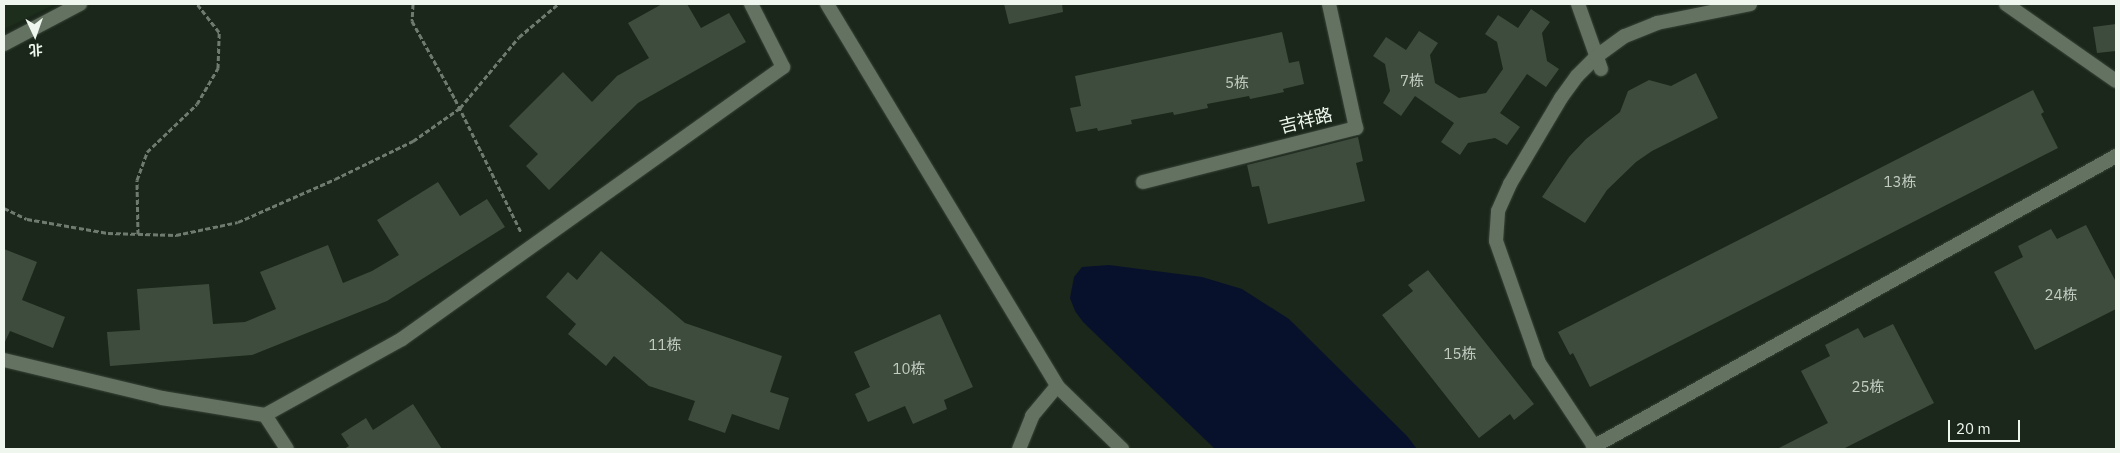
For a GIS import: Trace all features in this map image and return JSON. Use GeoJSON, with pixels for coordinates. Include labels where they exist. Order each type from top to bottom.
{"type":"FeatureCollection","features":[{"type":"Feature","properties":{"kind":"street"},"geometry":{"type":"LineString","coordinates":[[4,44],[80,4]]}},
{"type":"Feature","properties":{"kind":"street"},"geometry":{"type":"LineString","coordinates":[[4,360],[162,398],[266,415],[402,339],[783,67],[751,4]]}},
{"type":"Feature","properties":{"kind":"street"},"geometry":{"type":"LineString","coordinates":[[826,4],[1057,386],[1122,449]]}},
{"type":"Feature","properties":{"kind":"street","name":"吉祥路"},"geometry":{"type":"LineString","coordinates":[[1143,182],[1356,128],[1329,4]]}},
{"type":"Feature","properties":{"kind":"street"},"geometry":{"type":"LineString","coordinates":[[1578,4],[1599,63]]}},
{"type":"Feature","properties":{"kind":"street"},"geometry":{"type":"LineString","coordinates":[[1750,4],[1657,23],[1625,36],[1599,63],[1577,76],[1561,98],[1510,184],[1498,211],[1496,241],[1539,363],[1594,448],[2116,156]]}},
{"type":"Feature","properties":{"kind":"street"},"geometry":{"type":"LineString","coordinates":[[2006,4],[2116,81]]}},
{"type":"Feature","properties":{"kind":"street"},"geometry":{"type":"LineString","coordinates":[[1019,449],[1032,416],[1057,386]]}},
{"type":"Feature","properties":{"kind":"street"},"geometry":{"type":"LineString","coordinates":[[266,415],[287,449]]}},
{"type":"Feature","properties":{"kind":"path"},"geometry":{"type":"LineString","coordinates":[[138,234],[137,180],[146,152],[196,104],[218,68],[220,32],[197,4]]}},
{"type":"Feature","properties":{"kind":"path"},"geometry":{"type":"LineString","coordinates":[[413,4],[412,21],[460,108],[529,250]]}},
{"type":"Feature","properties":{"kind":"path"},"geometry":{"type":"LineString","coordinates":[[4,208],[27,219],[108,234],[176,235],[238,222],[334,179],[413,140],[460,108],[519,37],[558,4]]}},
{"type":"Feature","properties":{"kind":"shaded area"},"geometry":{"type":"Polygon","coordinates":[[[4,4],[55,4],[4,29],[4,4]]]}},
{"type":"Feature","properties":{"kind":"water"},"geometry":{"type":"Polygon","coordinates":[[[1109,265],[1202,277],[1242,289],[1289,319],[1407,436],[1417,449],[1215,449],[1083,322],[1075,311],[1070,298],[1074,277],[1082,267],[1109,265]]]}},
{"type":"Feature","properties":{"kind":"building"},"geometry":{"type":"Polygon","coordinates":[[[662,4],[687,4],[701,28],[729,13],[746,42],[638,103],[549,190],[526,166],[538,154],[509,126],[563,72],[592,102],[617,76],[649,58],[628,23],[662,4]]]}},
{"type":"Feature","properties":{"kind":"building"},"geometry":{"type":"Polygon","coordinates":[[[1004,4],[1062,4],[1063,12],[1009,24],[1004,4]]]}},
{"type":"Feature","properties":{"kind":"building"},"geometry":{"type":"Polygon","coordinates":[[[1531,9],[1550,22],[1542,33],[1547,61],[1559,69],[1546,87],[1527,74],[1500,113],[1520,127],[1507,145],[1495,138],[1468,143],[1460,155],[1441,142],[1454,123],[1415,96],[1401,116],[1383,103],[1390,91],[1385,64],[1373,56],[1386,37],[1406,50],[1419,31],[1438,43],[1430,55],[1435,83],[1459,98],[1486,93],[1503,69],[1497,42],[1485,34],[1498,15],[1518,28],[1531,9]]]}},
{"type":"Feature","properties":{"kind":"building"},"geometry":{"type":"Polygon","coordinates":[[[2116,24],[2116,51],[2097,53],[2093,27],[2116,24]]]}},
{"type":"Feature","properties":{"kind":"building"},"geometry":{"type":"Polygon","coordinates":[[[1282,32],[1289,63],[1299,61],[1304,84],[1283,89],[1284,92],[1250,99],[1249,96],[1207,104],[1208,108],[1174,115],[1173,112],[1131,120],[1132,124],[1098,131],[1097,128],[1076,132],[1070,108],[1081,106],[1075,76],[1282,32]]]}},
{"type":"Feature","properties":{"kind":"building"},"geometry":{"type":"Polygon","coordinates":[[[1696,73],[1718,118],[1652,151],[1636,162],[1607,190],[1585,223],[1542,197],[1569,157],[1586,139],[1620,112],[1628,91],[1649,80],[1671,86],[1696,73]]]}},
{"type":"Feature","properties":{"kind":"building"},"geometry":{"type":"Polygon","coordinates":[[[2033,90],[2044,112],[2041,114],[2058,148],[1590,387],[1573,353],[1570,355],[1558,332],[2033,90]]]}},
{"type":"Feature","properties":{"kind":"building"},"geometry":{"type":"Polygon","coordinates":[[[1358,137],[1363,161],[1356,163],[1365,201],[1268,224],[1259,186],[1252,187],[1247,165],[1358,137]]]}},
{"type":"Feature","properties":{"kind":"building"},"geometry":{"type":"Polygon","coordinates":[[[438,182],[460,216],[487,199],[505,227],[387,301],[252,355],[110,366],[107,332],[140,330],[137,289],[209,284],[213,324],[245,322],[276,309],[260,272],[328,245],[343,283],[372,271],[399,255],[377,220],[438,182]]]}},
{"type":"Feature","properties":{"kind":"building"},"geometry":{"type":"Polygon","coordinates":[[[2086,225],[2116,282],[2116,309],[2035,350],[1994,272],[2023,257],[2018,246],[2051,229],[2057,239],[2086,225]]]}},
{"type":"Feature","properties":{"kind":"building"},"geometry":{"type":"Polygon","coordinates":[[[4,249],[37,262],[22,300],[65,317],[53,348],[10,331],[4,344],[4,249]]]}},
{"type":"Feature","properties":{"kind":"building"},"geometry":{"type":"Polygon","coordinates":[[[601,251],[685,323],[782,356],[770,392],[789,398],[779,430],[732,414],[725,433],[688,420],[695,401],[649,386],[614,356],[606,366],[568,334],[576,324],[546,297],[568,272],[577,280],[601,251]]]}},
{"type":"Feature","properties":{"kind":"building"},"geometry":{"type":"Polygon","coordinates":[[[1428,270],[1534,404],[1514,420],[1510,414],[1479,438],[1382,315],[1413,291],[1408,285],[1428,270]]]}},
{"type":"Feature","properties":{"kind":"building"},"geometry":{"type":"Polygon","coordinates":[[[940,314],[973,387],[944,400],[947,409],[913,424],[905,406],[868,422],[855,394],[870,387],[854,352],[940,314]]]}},
{"type":"Feature","properties":{"kind":"building"},"geometry":{"type":"Polygon","coordinates":[[[1893,324],[1934,403],[1843,449],[1777,449],[1828,423],[1801,371],[1830,356],[1825,345],[1858,328],[1864,338],[1893,324]]]}},
{"type":"Feature","properties":{"kind":"building"},"geometry":{"type":"Polygon","coordinates":[[[413,404],[442,449],[344,449],[349,446],[341,434],[366,418],[373,430],[413,404]]]}}]}
